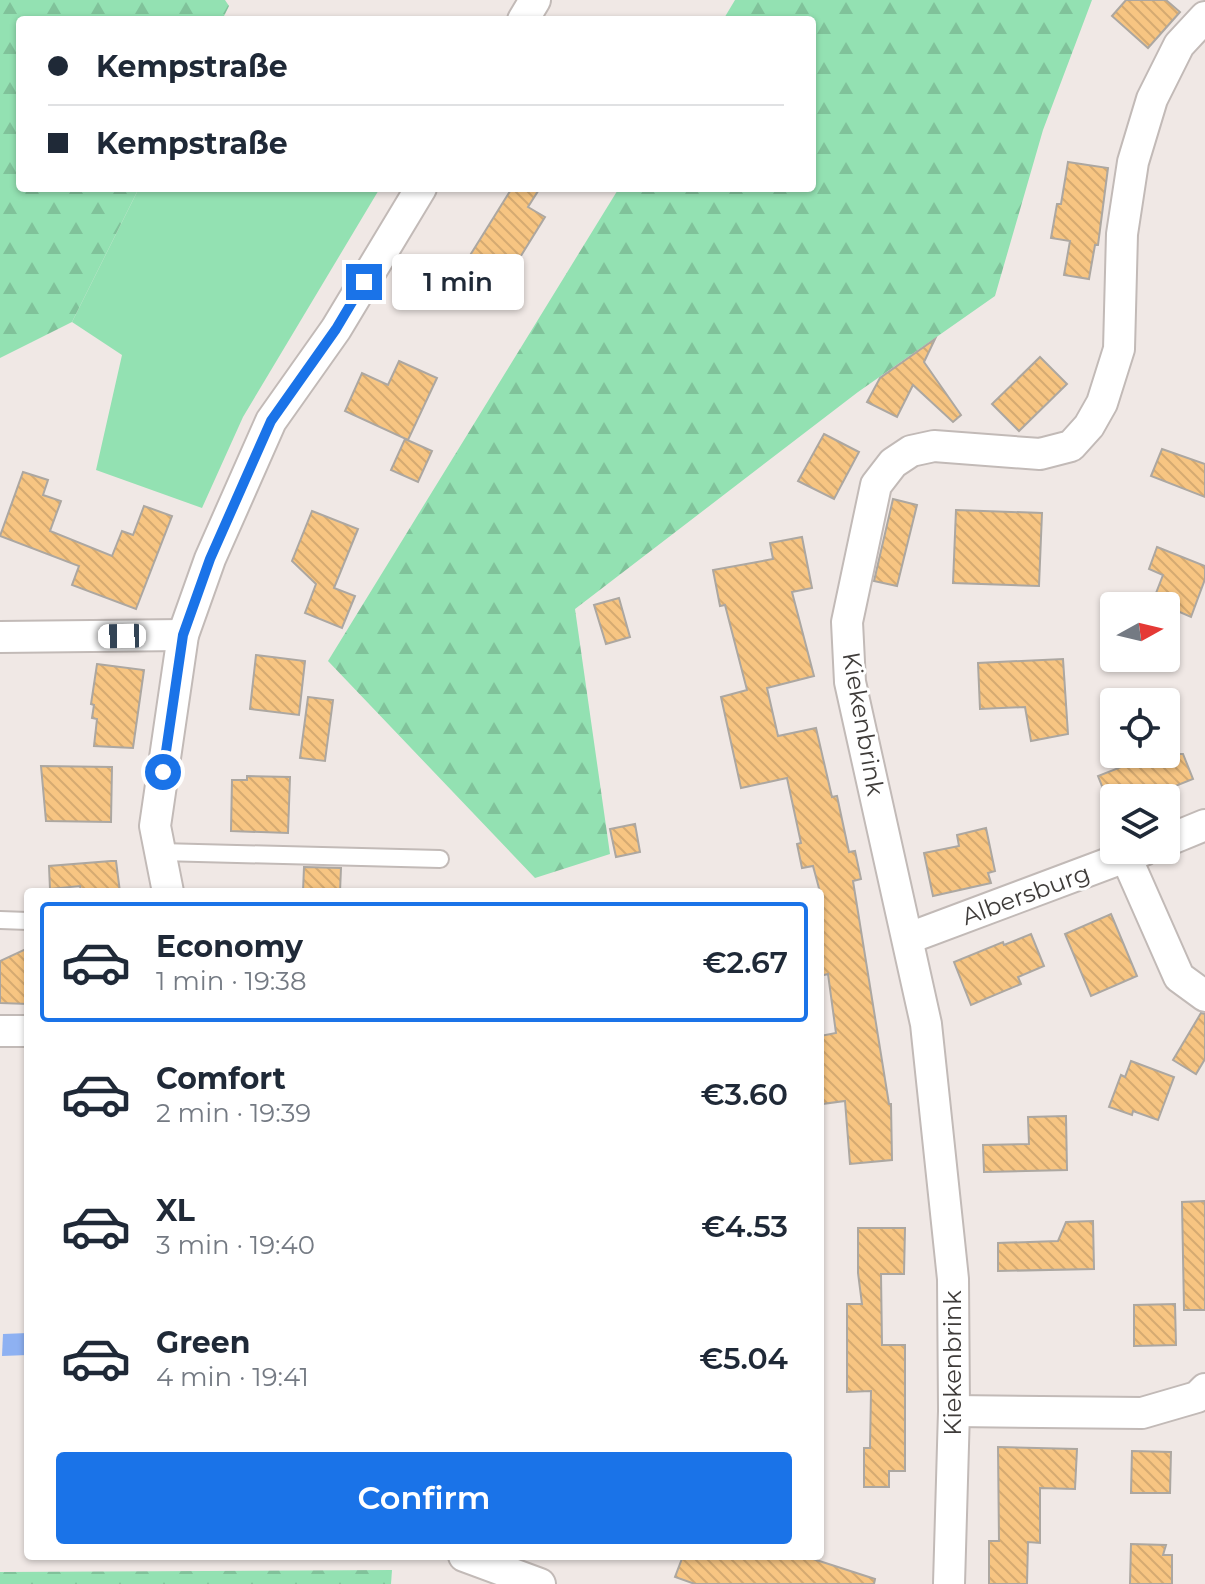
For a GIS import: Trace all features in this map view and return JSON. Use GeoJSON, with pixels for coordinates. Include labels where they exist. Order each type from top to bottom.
{"type":"FeatureCollection","features":[{"type":"Feature","properties":{"kind":"street","name":"Kiekenbrink"},"geometry":{"type":"LineString","coordinates":[[949,1584],[954,1411],[953,1279],[926,1024],[850,682],[847,622],[876,485],[893,463],[911,451],[934,446],[1040,454],[1071,446],[1089,426],[1102,403],[1119,349],[1122,234],[1133,162],[1152,99],[1179,45],[1205,17]]}},
{"type":"Feature","properties":{"kind":"street"},"geometry":{"type":"LineString","coordinates":[[167,888],[155,826],[183,635],[210,559],[271,421],[336,329],[419,192]]}},
{"type":"Feature","properties":{"kind":"street"},"geometry":{"type":"LineString","coordinates":[[0,637],[183,635]]}},
{"type":"Feature","properties":{"kind":"street"},"geometry":{"type":"LineString","coordinates":[[1180,835],[1205,825]]}},
{"type":"Feature","properties":{"kind":"street","name":"Albersburg"},"geometry":{"type":"LineString","coordinates":[[909,938],[1084,884],[1118,864]]}},
{"type":"Feature","properties":{"kind":"street"},"geometry":{"type":"LineString","coordinates":[[1139,864],[1179,977],[1205,996]]}},
{"type":"Feature","properties":{"kind":"street"},"geometry":{"type":"LineString","coordinates":[[0,1031],[24,1031]]}},
{"type":"Feature","properties":{"kind":"street"},"geometry":{"type":"LineString","coordinates":[[954,1411],[1142,1413],[1197,1397],[1205,1389]]}},
{"type":"Feature","properties":{"kind":"street"},"geometry":{"type":"LineString","coordinates":[[475,1560],[540,1584]]}},
{"type":"Feature","properties":{"kind":"lane"},"geometry":{"type":"LineString","coordinates":[[160,852],[440,859]]}},
{"type":"Feature","properties":{"kind":"lane"},"geometry":{"type":"LineString","coordinates":[[0,920],[24,921]]}},
{"type":"Feature","properties":{"kind":"green space"},"geometry":{"type":"Polygon","coordinates":[[[0,0],[225,0],[229,6],[224,16],[16,16],[16,192],[137,192],[72,322],[0,358],[0,0]]]}},
{"type":"Feature","properties":{"kind":"green space"},"geometry":{"type":"Polygon","coordinates":[[[735,0],[1092,0],[1043,130],[995,296],[858,392],[575,609],[610,854],[535,878],[328,661],[617,192],[816,192],[816,16],[725,16],[735,0]]]}},
{"type":"Feature","properties":{"kind":"green space"},"geometry":{"type":"Polygon","coordinates":[[[137,192],[378,192],[243,417],[202,508],[96,470],[122,355],[72,322],[137,192]]]}},
{"type":"Feature","properties":{"kind":"green space"},"geometry":{"type":"Polygon","coordinates":[[[392,1570],[391,1584],[0,1584],[0,1572],[392,1570]]]}},
{"type":"Feature","properties":{"kind":"water"},"geometry":{"type":"Polygon","coordinates":[[[24,1333],[24,1355],[2,1356],[3,1334],[24,1333]]]}},
{"type":"Feature","properties":{"kind":"building"},"geometry":{"type":"Polygon","coordinates":[[[1126,0],[1166,0],[1180,12],[1148,48],[1112,16],[1126,0]]]}},
{"type":"Feature","properties":{"kind":"building"},"geometry":{"type":"Polygon","coordinates":[[[1068,162],[1108,168],[1098,245],[1095,245],[1089,279],[1064,275],[1070,241],[1051,238],[1068,162]]]}},
{"type":"Feature","properties":{"kind":"building"},"geometry":{"type":"Polygon","coordinates":[[[510,192],[537,192],[528,207],[545,217],[501,288],[464,265],[510,192]]]}},
{"type":"Feature","properties":{"kind":"building"},"geometry":{"type":"Polygon","coordinates":[[[935,339],[924,362],[961,415],[953,422],[913,385],[897,417],[867,402],[880,378],[935,339]]]}},
{"type":"Feature","properties":{"kind":"building"},"geometry":{"type":"Polygon","coordinates":[[[1040,357],[1067,384],[1019,431],[992,404],[1040,357]]]}},
{"type":"Feature","properties":{"kind":"building"},"geometry":{"type":"Polygon","coordinates":[[[399,361],[437,378],[408,440],[345,411],[362,373],[388,385],[399,361]]]}},
{"type":"Feature","properties":{"kind":"building"},"geometry":{"type":"Polygon","coordinates":[[[824,434],[859,452],[834,499],[798,481],[824,434]]]}},
{"type":"Feature","properties":{"kind":"building"},"geometry":{"type":"Polygon","coordinates":[[[405,439],[432,451],[418,482],[391,470],[405,439]]]}},
{"type":"Feature","properties":{"kind":"building"},"geometry":{"type":"Polygon","coordinates":[[[1162,449],[1205,464],[1205,497],[1151,476],[1162,449]]]}},
{"type":"Feature","properties":{"kind":"building"},"geometry":{"type":"Polygon","coordinates":[[[23,472],[48,480],[43,495],[61,501],[50,531],[112,556],[122,531],[133,535],[144,506],[172,516],[136,609],[72,585],[79,566],[0,536],[23,472]]]}},
{"type":"Feature","properties":{"kind":"building"},"geometry":{"type":"Polygon","coordinates":[[[893,499],[917,505],[897,586],[874,581],[893,499]]]}},
{"type":"Feature","properties":{"kind":"building"},"geometry":{"type":"Polygon","coordinates":[[[956,510],[1042,513],[1039,586],[953,583],[956,510]]]}},
{"type":"Feature","properties":{"kind":"building"},"geometry":{"type":"Polygon","coordinates":[[[312,511],[358,529],[334,588],[355,596],[342,628],[305,613],[316,584],[292,561],[312,511]]]}},
{"type":"Feature","properties":{"kind":"building"},"geometry":{"type":"Polygon","coordinates":[[[802,537],[812,588],[792,592],[814,676],[767,688],[778,736],[816,728],[832,797],[837,796],[849,852],[855,851],[861,879],[853,881],[891,1104],[892,1160],[850,1164],[845,1101],[824,1104],[824,1035],[836,1033],[828,974],[824,975],[824,888],[819,888],[813,866],[802,868],[797,844],[801,843],[787,778],[741,788],[721,697],[747,690],[725,605],[720,606],[713,570],[773,559],[770,543],[802,537]]]}},
{"type":"Feature","properties":{"kind":"building"},"geometry":{"type":"Polygon","coordinates":[[[1157,547],[1205,566],[1205,579],[1191,617],[1180,612],[1180,592],[1156,592],[1163,575],[1149,569],[1157,547]]]}},
{"type":"Feature","properties":{"kind":"building"},"geometry":{"type":"Polygon","coordinates":[[[619,598],[630,637],[606,644],[594,605],[619,598]]]}},
{"type":"Feature","properties":{"kind":"building"},"geometry":{"type":"Polygon","coordinates":[[[256,655],[305,661],[299,715],[250,709],[256,655]]]}},
{"type":"Feature","properties":{"kind":"building"},"geometry":{"type":"Polygon","coordinates":[[[1063,659],[1068,734],[1031,741],[1025,707],[980,709],[978,663],[1063,659]]]}},
{"type":"Feature","properties":{"kind":"building"},"geometry":{"type":"Polygon","coordinates":[[[97,664],[144,670],[133,748],[94,746],[97,719],[92,718],[94,705],[91,704],[97,664]]]}},
{"type":"Feature","properties":{"kind":"building"},"geometry":{"type":"Polygon","coordinates":[[[308,697],[333,700],[325,761],[300,758],[308,697]]]}},
{"type":"Feature","properties":{"kind":"building"},"geometry":{"type":"Polygon","coordinates":[[[1180,754],[1183,754],[1193,779],[1180,784],[1101,784],[1098,776],[1119,768],[1180,768],[1180,754]]]}},
{"type":"Feature","properties":{"kind":"building"},"geometry":{"type":"Polygon","coordinates":[[[41,766],[112,767],[111,822],[46,821],[41,766]]]}},
{"type":"Feature","properties":{"kind":"building"},"geometry":{"type":"Polygon","coordinates":[[[247,776],[290,777],[288,833],[231,831],[232,780],[247,780],[247,776]]]}},
{"type":"Feature","properties":{"kind":"building"},"geometry":{"type":"Polygon","coordinates":[[[635,824],[640,852],[616,857],[610,829],[635,824]]]}},
{"type":"Feature","properties":{"kind":"building"},"geometry":{"type":"Polygon","coordinates":[[[986,828],[995,871],[988,873],[991,883],[933,896],[924,853],[959,846],[957,835],[986,828]]]}},
{"type":"Feature","properties":{"kind":"building"},"geometry":{"type":"Polygon","coordinates":[[[116,861],[119,888],[50,888],[49,866],[116,861]]]}},
{"type":"Feature","properties":{"kind":"building"},"geometry":{"type":"Polygon","coordinates":[[[304,867],[341,868],[340,888],[303,888],[304,867]]]}},
{"type":"Feature","properties":{"kind":"building"},"geometry":{"type":"Polygon","coordinates":[[[1111,914],[1137,976],[1091,996],[1065,934],[1111,914]]]}},
{"type":"Feature","properties":{"kind":"building"},"geometry":{"type":"Polygon","coordinates":[[[1031,934],[1044,966],[1018,977],[1021,984],[971,1005],[954,962],[1031,934]]]}},
{"type":"Feature","properties":{"kind":"building"},"geometry":{"type":"Polygon","coordinates":[[[24,950],[24,1004],[0,1003],[0,961],[24,950]]]}},
{"type":"Feature","properties":{"kind":"building"},"geometry":{"type":"Polygon","coordinates":[[[1201,1013],[1205,1014],[1205,1059],[1196,1074],[1173,1060],[1201,1013]]]}},
{"type":"Feature","properties":{"kind":"building"},"geometry":{"type":"Polygon","coordinates":[[[1131,1061],[1174,1077],[1158,1120],[1109,1107],[1121,1075],[1125,1077],[1131,1061]]]}},
{"type":"Feature","properties":{"kind":"building"},"geometry":{"type":"Polygon","coordinates":[[[1066,1116],[1067,1170],[984,1172],[983,1145],[1029,1144],[1028,1117],[1066,1116]]]}},
{"type":"Feature","properties":{"kind":"building"},"geometry":{"type":"Polygon","coordinates":[[[1205,1201],[1205,1310],[1184,1310],[1182,1202],[1205,1201]]]}},
{"type":"Feature","properties":{"kind":"building"},"geometry":{"type":"Polygon","coordinates":[[[1093,1221],[1094,1269],[998,1271],[998,1243],[1058,1241],[1066,1222],[1093,1221]]]}},
{"type":"Feature","properties":{"kind":"building"},"geometry":{"type":"Polygon","coordinates":[[[858,1228],[905,1228],[904,1274],[881,1274],[882,1345],[905,1345],[905,1471],[889,1471],[889,1487],[864,1487],[864,1448],[870,1448],[871,1391],[847,1392],[847,1304],[862,1304],[858,1228]]]}},
{"type":"Feature","properties":{"kind":"building"},"geometry":{"type":"Polygon","coordinates":[[[1175,1304],[1176,1345],[1134,1346],[1134,1305],[1175,1304]]]}},
{"type":"Feature","properties":{"kind":"building"},"geometry":{"type":"Polygon","coordinates":[[[998,1447],[1077,1449],[1075,1489],[1040,1488],[1040,1543],[1028,1542],[1027,1584],[989,1584],[989,1541],[999,1541],[998,1447]]]}},
{"type":"Feature","properties":{"kind":"building"},"geometry":{"type":"Polygon","coordinates":[[[1132,1451],[1171,1452],[1170,1493],[1131,1493],[1132,1451]]]}},
{"type":"Feature","properties":{"kind":"building"},"geometry":{"type":"Polygon","coordinates":[[[1131,1544],[1166,1545],[1163,1555],[1172,1555],[1172,1584],[1130,1584],[1131,1544]]]}},
{"type":"Feature","properties":{"kind":"building"},"geometry":{"type":"Polygon","coordinates":[[[681,1560],[816,1560],[875,1579],[874,1584],[695,1584],[675,1577],[681,1560]]]}},
{"type":"Feature","properties":{"kind":"route"},"geometry":{"type":"LineString","coordinates":[[163,772],[183,635],[210,559],[271,421],[336,329],[364,282]]}}]}
